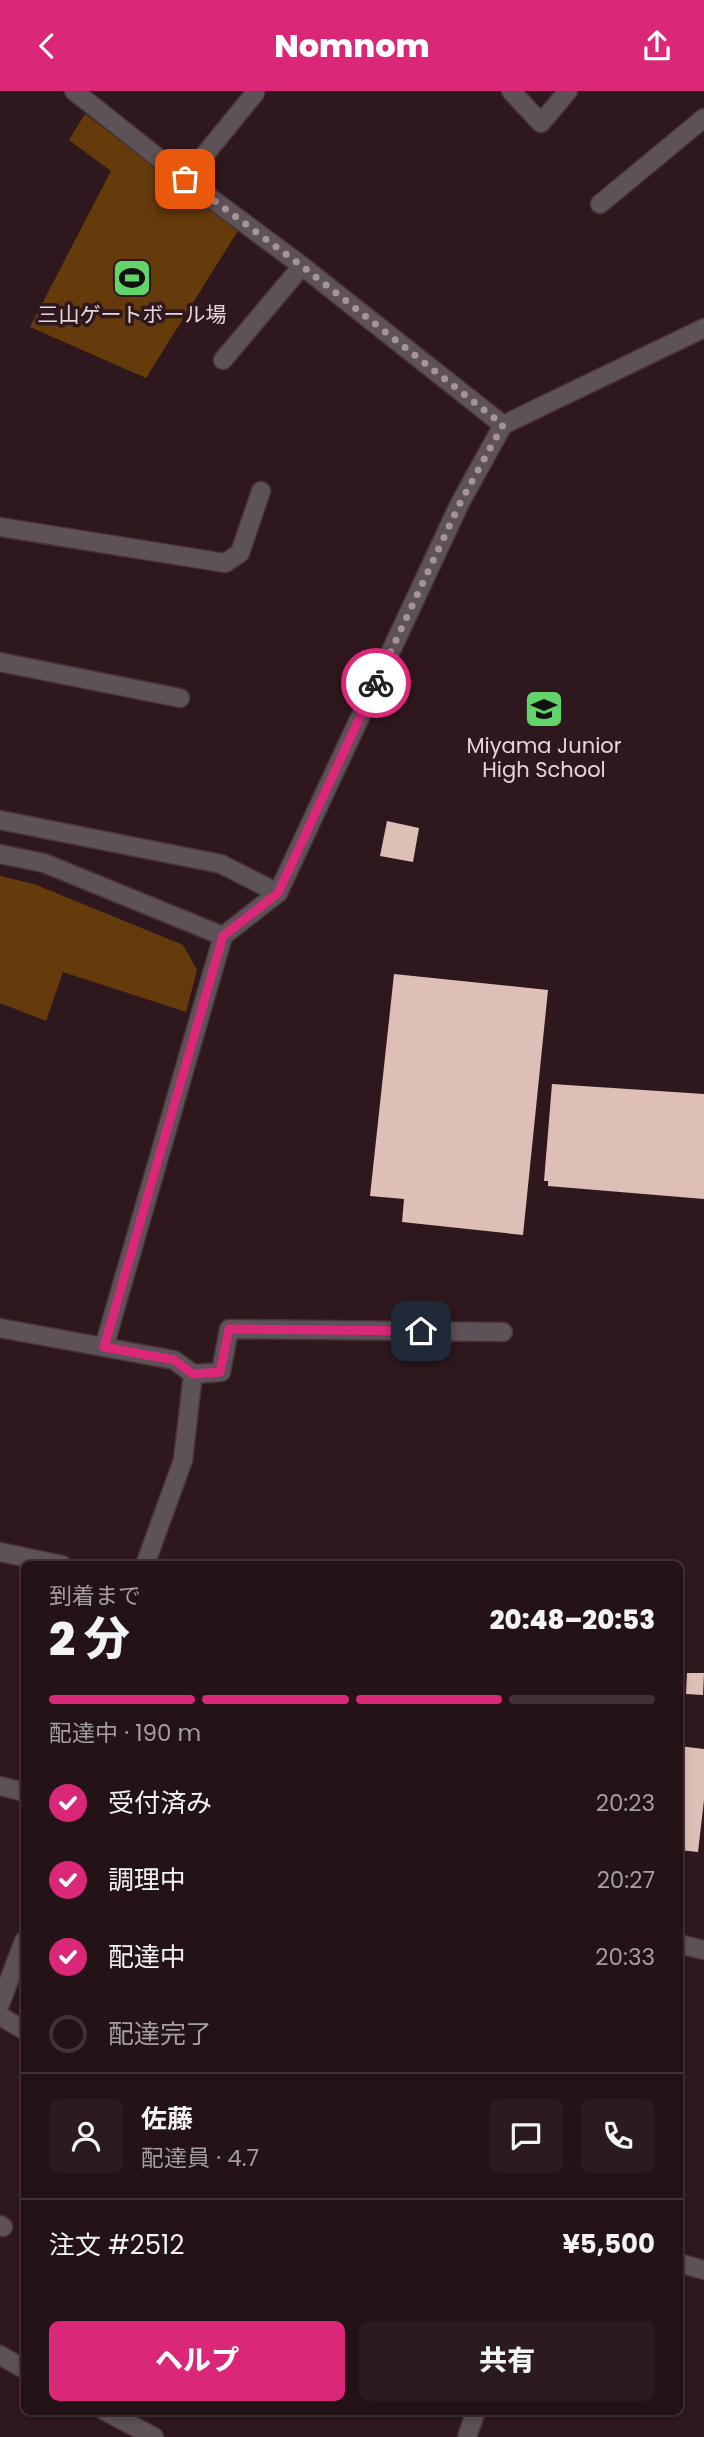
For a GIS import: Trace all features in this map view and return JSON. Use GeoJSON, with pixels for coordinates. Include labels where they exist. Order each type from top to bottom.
{"type":"FeatureCollection","features":[{"type":"Feature","properties":{"kind":"street"},"geometry":{"type":"LineString","coordinates":[[74,91],[503,425]]}},
{"type":"Feature","properties":{"kind":"street"},"geometry":{"type":"LineString","coordinates":[[511,91],[541,123],[568,91]]}},
{"type":"Feature","properties":{"kind":"street"},"geometry":{"type":"LineString","coordinates":[[185,179],[255,93]]}},
{"type":"Feature","properties":{"kind":"street"},"geometry":{"type":"LineString","coordinates":[[600,204],[704,118]]}},
{"type":"Feature","properties":{"kind":"street"},"geometry":{"type":"LineString","coordinates":[[223,360],[302,266]]}},
{"type":"Feature","properties":{"kind":"street"},"geometry":{"type":"LineString","coordinates":[[104,1347],[223,936],[278,893],[460,503],[503,425],[704,327]]}},
{"type":"Feature","properties":{"kind":"street"},"geometry":{"type":"LineString","coordinates":[[0,527],[225,563],[240,553],[261,491]]}},
{"type":"Feature","properties":{"kind":"street"},"geometry":{"type":"LineString","coordinates":[[0,662],[180,698]]}},
{"type":"Feature","properties":{"kind":"street"},"geometry":{"type":"LineString","coordinates":[[0,820],[220,864],[278,893]]}},
{"type":"Feature","properties":{"kind":"street"},"geometry":{"type":"LineString","coordinates":[[0,854],[44,863],[223,936]]}},
{"type":"Feature","properties":{"kind":"street"},"geometry":{"type":"LineString","coordinates":[[0,1328],[174,1360],[193,1374],[220,1372],[229,1329],[503,1332]]}},
{"type":"Feature","properties":{"kind":"street"},"geometry":{"type":"LineString","coordinates":[[146,1561],[183,1459],[193,1374]]}},
{"type":"Feature","properties":{"kind":"street"},"geometry":{"type":"LineString","coordinates":[[0,1552],[43,1561]]}},
{"type":"Feature","properties":{"kind":"street"},"geometry":{"type":"LineString","coordinates":[[0,1786],[21,1791]]}},
{"type":"Feature","properties":{"kind":"street"},"geometry":{"type":"LineString","coordinates":[[0,2004],[8,1963],[21,1945]]}},
{"type":"Feature","properties":{"kind":"street"},"geometry":{"type":"LineString","coordinates":[[683,1945],[704,1950]]}},
{"type":"Feature","properties":{"kind":"street"},"geometry":{"type":"LineString","coordinates":[[0,2016],[21,2028]]}},
{"type":"Feature","properties":{"kind":"street"},"geometry":{"type":"LineString","coordinates":[[683,2264],[704,2270]]}},
{"type":"Feature","properties":{"kind":"street"},"geometry":{"type":"LineString","coordinates":[[0,2355],[21,2367]]}},
{"type":"Feature","properties":{"kind":"street"},"geometry":{"type":"LineString","coordinates":[[113,2415],[154,2437]]}},
{"type":"Feature","properties":{"kind":"street"},"geometry":{"type":"LineString","coordinates":[[467,2437],[475,2415]]}},
{"type":"Feature","properties":{"kind":"shaded area","name":"三山ゲートボール場"},"geometry":{"type":"Polygon","coordinates":[[[85,114],[239,229],[146,378],[30,327],[111,171],[69,140],[85,114]]]}},
{"type":"Feature","properties":{"kind":"shaded area"},"geometry":{"type":"Polygon","coordinates":[[[0,876],[34,884],[183,945],[197,970],[186,1012],[63,972],[46,1021],[0,1003],[0,876]]]}},
{"type":"Feature","properties":{"kind":"building"},"geometry":{"type":"Polygon","coordinates":[[[387,821],[419,828],[413,862],[380,856],[387,821]]]}},
{"type":"Feature","properties":{"kind":"building"},"geometry":{"type":"Polygon","coordinates":[[[394,974],[548,990],[523,1235],[402,1222],[404,1199],[370,1196],[394,974]]]}},
{"type":"Feature","properties":{"kind":"building"},"geometry":{"type":"Polygon","coordinates":[[[552,1084],[704,1094],[704,1199],[548,1186],[548,1181],[544,1181],[552,1084]]]}},
{"type":"Feature","properties":{"kind":"building"},"geometry":{"type":"Polygon","coordinates":[[[687,1673],[704,1673],[703,1695],[686,1694],[687,1673]]]}},
{"type":"Feature","properties":{"kind":"building"},"geometry":{"type":"Polygon","coordinates":[[[683,1746],[704,1749],[704,1800],[698,1852],[683,1850],[683,1746]]]}},
{"type":"Feature","properties":{"kind":"way so far"},"geometry":{"type":"LineString","coordinates":[[185,179],[302,266],[503,425],[460,503],[376,683]]}},
{"type":"Feature","properties":{"kind":"place","name":"三山ゲートボール場"},"geometry":{"type":"Point","coordinates":[132,278]}},
{"type":"Feature","properties":{"kind":"place","name":"Miyama Junior High School"},"geometry":{"type":"Point","coordinates":[544,709]}},
{"type":"Feature","properties":{"kind":"route"},"geometry":{"type":"LineString","coordinates":[[376,683],[278,893],[223,936],[104,1347],[174,1360],[193,1374],[220,1372],[229,1329],[421,1331]]}}]}
